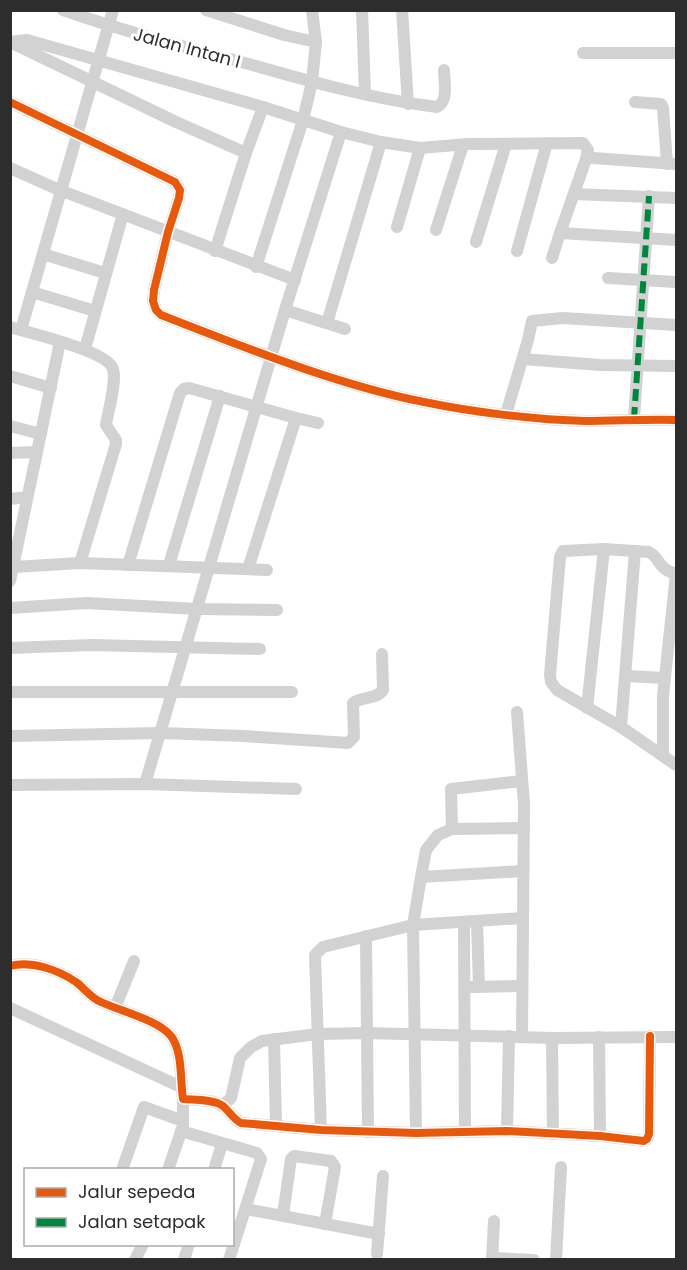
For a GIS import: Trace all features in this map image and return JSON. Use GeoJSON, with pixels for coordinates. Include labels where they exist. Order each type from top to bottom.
{"type":"FeatureCollection","features":[{"type":"Feature","properties":{"kind":"street","name":"Jalan Intan I"},"geometry":{"type":"LineString","coordinates":[[63,10],[312,82],[408,104],[441,106],[444,101],[444,70]]}},
{"type":"Feature","properties":{"kind":"street"},"geometry":{"type":"LineString","coordinates":[[80,562],[116,440],[106,425],[114,371],[108,361],[85,349],[16,328],[32,292],[113,10]]}},
{"type":"Feature","properties":{"kind":"street"},"geometry":{"type":"LineString","coordinates":[[207,10],[316,42]]}},
{"type":"Feature","properties":{"kind":"street"},"geometry":{"type":"LineString","coordinates":[[256,267],[303,120],[312,82],[316,42],[312,10]]}},
{"type":"Feature","properties":{"kind":"street"},"geometry":{"type":"LineString","coordinates":[[362,10],[365,94]]}},
{"type":"Feature","properties":{"kind":"street"},"geometry":{"type":"LineString","coordinates":[[402,10],[408,104]]}},
{"type":"Feature","properties":{"kind":"street"},"geometry":{"type":"LineString","coordinates":[[10,42],[27,40],[263,106],[341,132],[381,142],[420,148],[583,143],[586,146],[586,159],[552,258]]}},
{"type":"Feature","properties":{"kind":"street"},"geometry":{"type":"LineString","coordinates":[[10,42],[246,153]]}},
{"type":"Feature","properties":{"kind":"street"},"geometry":{"type":"LineString","coordinates":[[583,53],[676,53]]}},
{"type":"Feature","properties":{"kind":"street"},"geometry":{"type":"LineString","coordinates":[[10,102],[175,182],[180,190],[179,198],[154,290],[153,301],[156,310],[161,315],[335,379],[423,402],[506,414],[585,421],[676,420]]}},
{"type":"Feature","properties":{"kind":"street"},"geometry":{"type":"LineString","coordinates":[[594,159],[672,164],[661,104],[635,102]]}},
{"type":"Feature","properties":{"kind":"street"},"geometry":{"type":"LineString","coordinates":[[215,251],[263,106]]}},
{"type":"Feature","properties":{"kind":"street"},"geometry":{"type":"LineString","coordinates":[[146,784],[259,406],[285,310],[341,132]]}},
{"type":"Feature","properties":{"kind":"street"},"geometry":{"type":"LineString","coordinates":[[327,323],[381,142]]}},
{"type":"Feature","properties":{"kind":"street"},"geometry":{"type":"LineString","coordinates":[[516,251],[547,143]]}},
{"type":"Feature","properties":{"kind":"street"},"geometry":{"type":"LineString","coordinates":[[476,242],[506,144]]}},
{"type":"Feature","properties":{"kind":"street"},"geometry":{"type":"LineString","coordinates":[[436,230],[463,145]]}},
{"type":"Feature","properties":{"kind":"street"},"geometry":{"type":"LineString","coordinates":[[397,227],[420,148]]}},
{"type":"Feature","properties":{"kind":"street"},"geometry":{"type":"LineString","coordinates":[[10,168],[215,251],[295,280]]}},
{"type":"Feature","properties":{"kind":"street"},"geometry":{"type":"LineString","coordinates":[[574,194],[676,198]]}},
{"type":"Feature","properties":{"kind":"street"},"geometry":{"type":"LineString","coordinates":[[634,419],[649,196]]}},
{"type":"Feature","properties":{"kind":"street"},"geometry":{"type":"LineString","coordinates":[[85,349],[123,214]]}},
{"type":"Feature","properties":{"kind":"street"},"geometry":{"type":"LineString","coordinates":[[560,233],[676,240]]}},
{"type":"Feature","properties":{"kind":"street"},"geometry":{"type":"LineString","coordinates":[[43,254],[105,273]]}},
{"type":"Feature","properties":{"kind":"street"},"geometry":{"type":"LineString","coordinates":[[608,278],[676,282]]}},
{"type":"Feature","properties":{"kind":"street"},"geometry":{"type":"LineString","coordinates":[[32,292],[95,311]]}},
{"type":"Feature","properties":{"kind":"street"},"geometry":{"type":"LineString","coordinates":[[285,310],[345,328]]}},
{"type":"Feature","properties":{"kind":"street"},"geometry":{"type":"LineString","coordinates":[[506,414],[532,321],[563,318],[676,325]]}},
{"type":"Feature","properties":{"kind":"street"},"geometry":{"type":"LineString","coordinates":[[10,581],[14,567],[14,545],[38,452],[60,342]]}},
{"type":"Feature","properties":{"kind":"street"},"geometry":{"type":"LineString","coordinates":[[523,359],[600,365],[676,366]]}},
{"type":"Feature","properties":{"kind":"street"},"geometry":{"type":"LineString","coordinates":[[10,376],[51,388]]}},
{"type":"Feature","properties":{"kind":"street"},"geometry":{"type":"LineString","coordinates":[[128,565],[180,393],[184,389],[189,388],[318,423]]}},
{"type":"Feature","properties":{"kind":"street"},"geometry":{"type":"LineString","coordinates":[[170,566],[220,396]]}},
{"type":"Feature","properties":{"kind":"street"},"geometry":{"type":"LineString","coordinates":[[249,569],[296,418]]}},
{"type":"Feature","properties":{"kind":"street"},"geometry":{"type":"LineString","coordinates":[[10,426],[41,434]]}},
{"type":"Feature","properties":{"kind":"street"},"geometry":{"type":"LineString","coordinates":[[10,453],[38,452]]}},
{"type":"Feature","properties":{"kind":"street"},"geometry":{"type":"LineString","coordinates":[[10,499],[27,497]]}},
{"type":"Feature","properties":{"kind":"street"},"geometry":{"type":"LineString","coordinates":[[587,708],[604,549]]}},
{"type":"Feature","properties":{"kind":"street"},"geometry":{"type":"LineString","coordinates":[[663,756],[663,696],[676,574],[660,566],[654,554],[604,549],[563,551],[560,557],[551,682],[557,690],[621,727],[676,765]]}},
{"type":"Feature","properties":{"kind":"street"},"geometry":{"type":"LineString","coordinates":[[621,727],[635,551]]}},
{"type":"Feature","properties":{"kind":"street"},"geometry":{"type":"LineString","coordinates":[[14,567],[80,562],[267,570]]}},
{"type":"Feature","properties":{"kind":"street"},"geometry":{"type":"LineString","coordinates":[[10,608],[86,603],[198,609],[277,610]]}},
{"type":"Feature","properties":{"kind":"street"},"geometry":{"type":"LineString","coordinates":[[10,648],[92,645],[260,650]]}},
{"type":"Feature","properties":{"kind":"street"},"geometry":{"type":"LineString","coordinates":[[10,736],[161,733],[348,743],[354,737],[353,704],[357,700],[381,694],[383,690],[382,654]]}},
{"type":"Feature","properties":{"kind":"street"},"geometry":{"type":"LineString","coordinates":[[626,676],[665,678]]}},
{"type":"Feature","properties":{"kind":"street"},"geometry":{"type":"LineString","coordinates":[[10,692],[292,692]]}},
{"type":"Feature","properties":{"kind":"street"},"geometry":{"type":"LineString","coordinates":[[663,696],[676,696]]}},
{"type":"Feature","properties":{"kind":"street"},"geometry":{"type":"LineString","coordinates":[[517,712],[524,828],[522,1037]]}},
{"type":"Feature","properties":{"kind":"street"},"geometry":{"type":"LineString","coordinates":[[452,829],[452,789],[521,781]]}},
{"type":"Feature","properties":{"kind":"street"},"geometry":{"type":"LineString","coordinates":[[10,785],[146,784],[296,789]]}},
{"type":"Feature","properties":{"kind":"street"},"geometry":{"type":"LineString","coordinates":[[416,1133],[413,925],[426,850],[438,835],[452,829],[524,828]]}},
{"type":"Feature","properties":{"kind":"street"},"geometry":{"type":"LineString","coordinates":[[421,877],[523,871]]}},
{"type":"Feature","properties":{"kind":"street"},"geometry":{"type":"LineString","coordinates":[[321,1130],[315,955],[322,947],[413,925],[523,918]]}},
{"type":"Feature","properties":{"kind":"street"},"geometry":{"type":"LineString","coordinates":[[470,922],[479,987]]}},
{"type":"Feature","properties":{"kind":"street"},"geometry":{"type":"LineString","coordinates":[[465,1131],[464,987],[470,922]]}},
{"type":"Feature","properties":{"kind":"street"},"geometry":{"type":"LineString","coordinates":[[366,936],[368,1132]]}},
{"type":"Feature","properties":{"kind":"street"},"geometry":{"type":"LineString","coordinates":[[115,1008],[134,961]]}},
{"type":"Feature","properties":{"kind":"street"},"geometry":{"type":"LineString","coordinates":[[10,966],[27,963],[50,970],[74,981],[98,1001],[154,1024],[173,1039],[188,1097],[182,1126],[169,1168]]}},
{"type":"Feature","properties":{"kind":"street"},"geometry":{"type":"LineString","coordinates":[[464,987],[521,986]]}},
{"type":"Feature","properties":{"kind":"street"},"geometry":{"type":"LineString","coordinates":[[10,1008],[188,1097],[216,1102],[241,1123],[321,1130],[416,1133],[507,1131],[644,1141],[648,1137],[650,1036]]}},
{"type":"Feature","properties":{"kind":"street"},"geometry":{"type":"LineString","coordinates":[[222,1106],[231,1098],[240,1058],[251,1047],[262,1041],[274,1039],[318,1034],[552,1038],[676,1037]]}},
{"type":"Feature","properties":{"kind":"street"},"geometry":{"type":"LineString","coordinates":[[507,1131],[509,1036]]}},
{"type":"Feature","properties":{"kind":"street"},"geometry":{"type":"LineString","coordinates":[[599,1036],[600,1136]]}},
{"type":"Feature","properties":{"kind":"street"},"geometry":{"type":"LineString","coordinates":[[552,1038],[553,1134]]}},
{"type":"Feature","properties":{"kind":"street"},"geometry":{"type":"LineString","coordinates":[[274,1039],[276,1125]]}},
{"type":"Feature","properties":{"kind":"street"},"geometry":{"type":"LineString","coordinates":[[123,1168],[144,1107],[222,1143],[257,1153],[261,1159],[234,1245]]}},
{"type":"Feature","properties":{"kind":"street"},"geometry":{"type":"LineString","coordinates":[[215,1168],[222,1143]]}},
{"type":"Feature","properties":{"kind":"street"},"geometry":{"type":"LineString","coordinates":[[283,1215],[291,1159],[294,1156],[331,1161],[335,1167],[325,1224]]}},
{"type":"Feature","properties":{"kind":"street"},"geometry":{"type":"LineString","coordinates":[[556,1260],[561,1167]]}},
{"type":"Feature","properties":{"kind":"street"},"geometry":{"type":"LineString","coordinates":[[377,1254],[384,1176]]}},
{"type":"Feature","properties":{"kind":"street"},"geometry":{"type":"LineString","coordinates":[[246,1209],[379,1234]]}},
{"type":"Feature","properties":{"kind":"street"},"geometry":{"type":"LineString","coordinates":[[494,1221],[492,1259],[534,1260]]}},
{"type":"Feature","properties":{"kind":"street"},"geometry":{"type":"LineString","coordinates":[[135,1260],[142,1246]]}},
{"type":"Feature","properties":{"kind":"marked path"},"geometry":{"type":"LineString","coordinates":[[634,419],[649,196]]}},
{"type":"Feature","properties":{"kind":"cycle path"},"geometry":{"type":"LineString","coordinates":[[10,102],[175,182],[180,190],[179,198],[154,290],[153,301],[156,310],[161,315],[324,375],[391,395],[424,402],[546,419],[676,420]]}},
{"type":"Feature","properties":{"kind":"cycle path"},"geometry":{"type":"LineString","coordinates":[[10,966],[27,964],[53,970],[76,982],[97,1000],[165,1030],[178,1050],[183,1099],[219,1104],[241,1123],[321,1130],[416,1133],[507,1131],[644,1141],[649,1134],[650,1036]]}}]}
